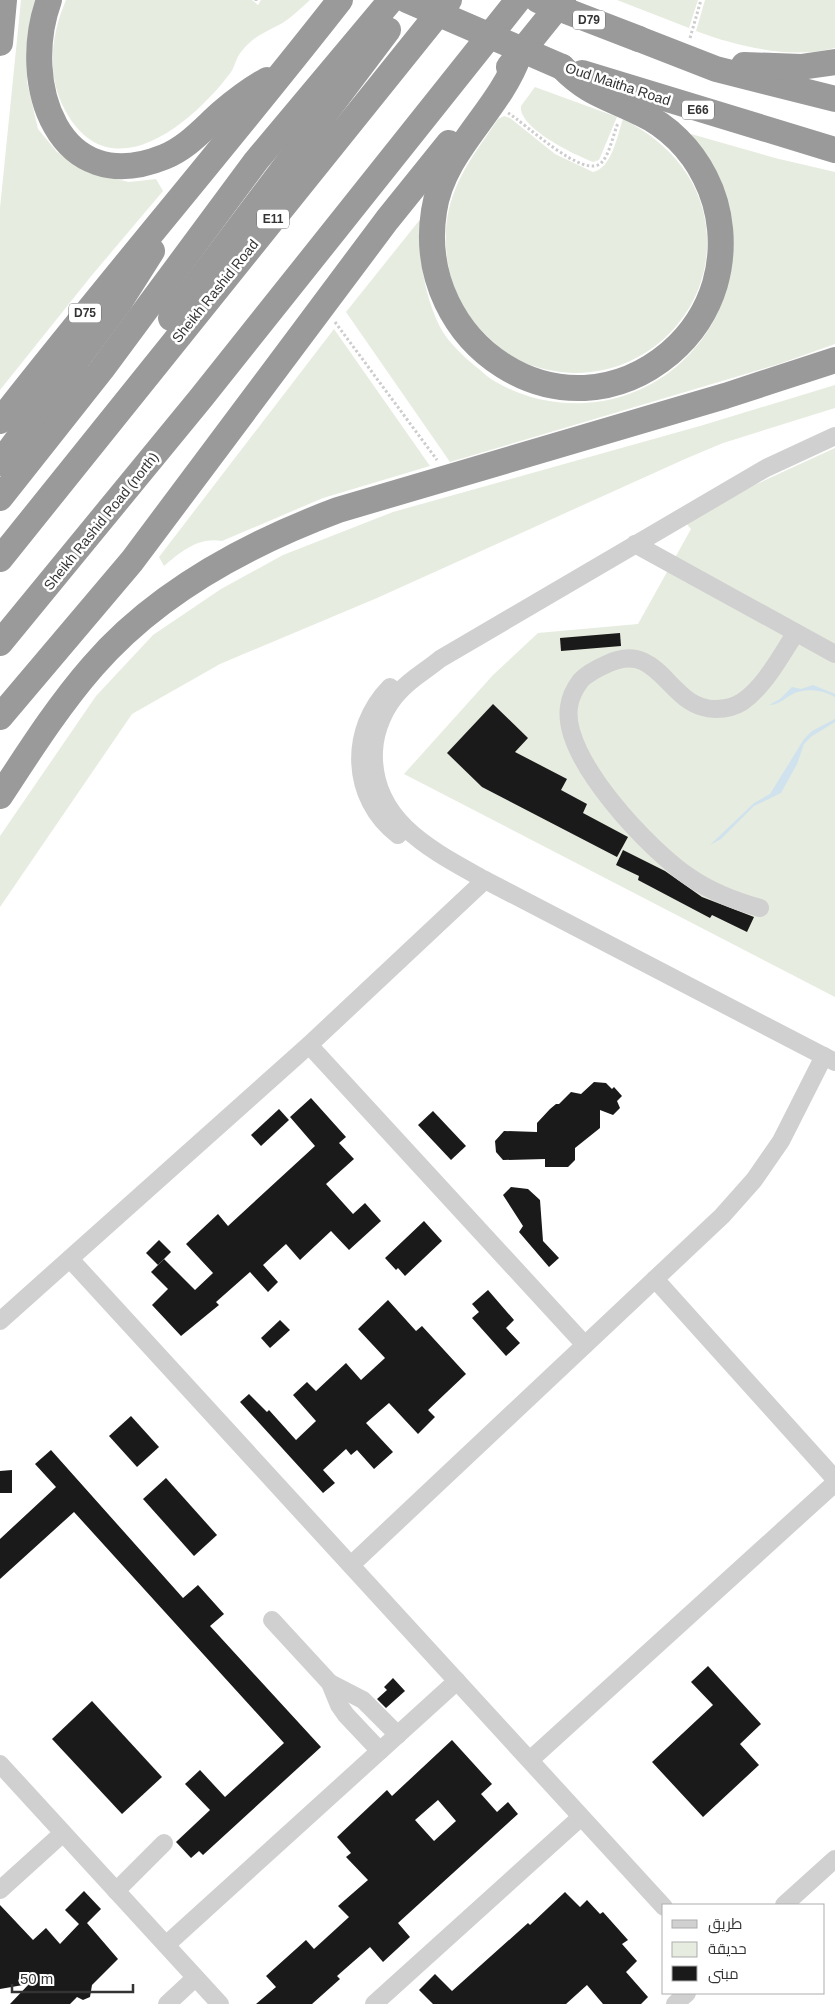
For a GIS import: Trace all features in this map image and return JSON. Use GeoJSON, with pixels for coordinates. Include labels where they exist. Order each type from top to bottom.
{"type":"FeatureCollection","features":[{"type":"Feature","properties":{"kind":"highway"},"geometry":{"type":"LineString","coordinates":[[0,43],[4,0]]}},
{"type":"Feature","properties":{"kind":"highway"},"geometry":{"type":"LineString","coordinates":[[49,0],[40,32],[38,64],[39,80],[48,111],[54,124],[69,143],[87,156],[108,164],[141,164],[178,150],[240,97],[285,70]]}},
{"type":"Feature","properties":{"kind":"highway","name":"D75"},"geometry":{"type":"LineString","coordinates":[[0,421],[64,338],[285,70],[340,0]]}},
{"type":"Feature","properties":{"kind":"highway"},"geometry":{"type":"LineString","coordinates":[[0,498],[108,362],[256,161],[391,0]]}},
{"type":"Feature","properties":{"kind":"highway","name":"Oud Maitha Road"},"geometry":{"type":"LineString","coordinates":[[407,0],[562,67],[835,150]]}},
{"type":"Feature","properties":{"kind":"highway"},"geometry":{"type":"LineString","coordinates":[[97,438],[122,391],[162,330],[412,0]]}},
{"type":"Feature","properties":{"kind":"highway","name":"Sheikh Rashid Road"},"geometry":{"type":"LineString","coordinates":[[0,559],[449,0]]}},
{"type":"Feature","properties":{"kind":"highway","name":"Sheikh Rashid Road (north)"},"geometry":{"type":"LineString","coordinates":[[0,643],[201,398],[518,0]]}},
{"type":"Feature","properties":{"kind":"highway","name":"D79"},"geometry":{"type":"LineString","coordinates":[[538,0],[716,69]]}},
{"type":"Feature","properties":{"kind":"highway"},"geometry":{"type":"LineString","coordinates":[[0,717],[103,596],[179,499],[386,220],[563,0]]}},
{"type":"Feature","properties":{"kind":"highway"},"geometry":{"type":"LineString","coordinates":[[519,55],[507,84],[491,109],[454,157],[445,174],[434,209],[432,243],[436,277],[449,309],[458,324],[468,337],[492,360],[521,376],[545,384],[570,387],[603,385],[650,368],[682,341],[706,307],[715,284],[720,259],[720,225],[712,193],[697,163],[676,138],[653,120],[591,91],[562,67]]}},
{"type":"Feature","properties":{"kind":"highway"},"geometry":{"type":"LineString","coordinates":[[716,69],[752,65],[808,66],[835,62]]}},
{"type":"Feature","properties":{"kind":"highway"},"geometry":{"type":"LineString","coordinates":[[716,69],[835,99]]}},
{"type":"Feature","properties":{"kind":"highway"},"geometry":{"type":"LineString","coordinates":[[0,463],[134,280],[173,207]]}},
{"type":"Feature","properties":{"kind":"highway"},"geometry":{"type":"LineString","coordinates":[[0,796],[93,666],[137,624],[172,595],[233,556],[302,524],[449,476],[725,396],[835,360]]}},
{"type":"Feature","properties":{"kind":"highway"},"geometry":{"type":"LineString","coordinates":[[0,735],[71,643],[103,596]]}},
{"type":"Feature","properties":{"kind":"street"},"geometry":{"type":"LineString","coordinates":[[350,1565],[722,1216],[754,1180],[781,1141],[829,1059],[485,880],[432,850],[405,840],[387,826],[373,808],[363,787],[359,764],[360,740],[365,726],[379,698],[395,682],[413,670],[440,659],[766,468],[835,436]]}},
{"type":"Feature","properties":{"kind":"street"},"geometry":{"type":"LineString","coordinates":[[635,544],[795,634],[835,654]]}},
{"type":"Feature","properties":{"kind":"street"},"geometry":{"type":"LineString","coordinates":[[760,908],[734,900],[700,883],[669,862],[648,843],[585,763],[574,742],[569,724],[568,708],[573,692],[583,678],[611,661],[628,658],[644,662],[659,670],[680,696],[693,705],[708,709],[725,709],[740,704],[752,694],[795,634]]}},
{"type":"Feature","properties":{"kind":"street"},"geometry":{"type":"LineString","coordinates":[[0,1321],[309,1045],[485,880]]}},
{"type":"Feature","properties":{"kind":"street"},"geometry":{"type":"LineString","coordinates":[[309,1045],[585,1345]]}},
{"type":"Feature","properties":{"kind":"street"},"geometry":{"type":"LineString","coordinates":[[70,1259],[662,1904]]}},
{"type":"Feature","properties":{"kind":"street"},"geometry":{"type":"LineString","coordinates":[[530,1760],[835,1481],[655,1279]]}},
{"type":"Feature","properties":{"kind":"street"},"geometry":{"type":"LineString","coordinates":[[272,1620],[330,1683],[363,1700],[398,1735]]}},
{"type":"Feature","properties":{"kind":"street"},"geometry":{"type":"LineString","coordinates":[[166,1945],[457,1681]]}},
{"type":"Feature","properties":{"kind":"street"},"geometry":{"type":"LineString","coordinates":[[330,1683],[339,1705],[346,1715],[380,1751]]}},
{"type":"Feature","properties":{"kind":"street"},"geometry":{"type":"LineString","coordinates":[[0,1764],[220,2004]]}},
{"type":"Feature","properties":{"kind":"street"},"geometry":{"type":"LineString","coordinates":[[374,2004],[581,1817]]}},
{"type":"Feature","properties":{"kind":"street"},"geometry":{"type":"LineString","coordinates":[[0,1890],[63,1833]]}},
{"type":"Feature","properties":{"kind":"street"},"geometry":{"type":"LineString","coordinates":[[116,1891],[164,1843]]}},
{"type":"Feature","properties":{"kind":"street"},"geometry":{"type":"LineString","coordinates":[[785,1904],[835,1859]]}},
{"type":"Feature","properties":{"kind":"street"},"geometry":{"type":"LineString","coordinates":[[167,2004],[196,1978]]}},
{"type":"Feature","properties":{"kind":"street"},"geometry":{"type":"LineString","coordinates":[[675,2004],[686,1994]]}},
{"type":"Feature","properties":{"kind":"path"},"geometry":{"type":"LineString","coordinates":[[692,29],[701,0]]}},
{"type":"Feature","properties":{"kind":"path"},"geometry":{"type":"LineString","coordinates":[[491,109],[509,113],[560,152],[590,166],[598,166],[604,160],[620,118]]}},
{"type":"Feature","properties":{"kind":"path"},"geometry":{"type":"LineString","coordinates":[[331,316],[449,476]]}},
{"type":"Feature","properties":{"kind":"green space"},"geometry":{"type":"Polygon","coordinates":[[[21,0],[37,0],[28,30],[27,82],[38,129],[57,152],[89,173],[129,182],[156,179],[163,191],[92,275],[0,390],[0,208],[21,0]]]}},
{"type":"Feature","properties":{"kind":"green space"},"geometry":{"type":"Polygon","coordinates":[[[66,0],[252,0],[258,5],[261,0],[310,0],[287,20],[246,46],[239,54],[231,72],[196,111],[174,128],[151,141],[128,148],[105,147],[84,135],[65,110],[59,97],[53,69],[54,41],[66,0]]]}},
{"type":"Feature","properties":{"kind":"green space"},"geometry":{"type":"Polygon","coordinates":[[[617,0],[698,0],[689,28],[617,0]]]}},
{"type":"Feature","properties":{"kind":"green space"},"geometry":{"type":"Polygon","coordinates":[[[705,0],[835,0],[835,48],[801,53],[764,50],[729,42],[696,31],[705,0]]]}},
{"type":"Feature","properties":{"kind":"green space"},"geometry":{"type":"Polygon","coordinates":[[[535,87],[617,117],[599,160],[593,162],[562,147],[549,140],[528,123],[522,114],[521,106],[535,87]]]}},
{"type":"Feature","properties":{"kind":"green space"},"geometry":{"type":"Polygon","coordinates":[[[504,116],[510,118],[555,154],[593,172],[605,164],[609,158],[623,119],[656,140],[669,152],[682,166],[691,182],[699,198],[704,216],[707,236],[705,267],[696,295],[681,320],[661,342],[637,358],[609,369],[580,373],[549,370],[532,365],[514,358],[502,350],[476,324],[459,298],[447,260],[446,225],[448,213],[455,190],[464,171],[498,119],[504,116]]]}},
{"type":"Feature","properties":{"kind":"green space"},"geometry":{"type":"Polygon","coordinates":[[[691,134],[775,158],[835,172],[835,344],[779,364],[450,462],[346,312],[422,217],[421,259],[429,300],[434,314],[443,333],[451,343],[490,379],[517,392],[538,399],[560,403],[605,401],[627,395],[647,386],[667,374],[694,350],[715,319],[725,292],[691,134]]]}},
{"type":"Feature","properties":{"kind":"green space"},"geometry":{"type":"Polygon","coordinates":[[[334,329],[430,466],[323,498],[222,541],[213,540],[198,543],[184,550],[164,566],[159,557],[334,329]]]}},
{"type":"Feature","properties":{"kind":"green space"},"geometry":{"type":"Polygon","coordinates":[[[835,385],[835,408],[723,443],[685,459],[377,598],[220,664],[132,714],[0,907],[0,836],[96,696],[153,635],[221,589],[283,555],[393,512],[700,426],[835,385]]]}},
{"type":"Feature","properties":{"kind":"green space"},"geometry":{"type":"Polygon","coordinates":[[[835,448],[835,997],[404,774],[493,675],[538,633],[638,624],[691,529],[685,522],[722,500],[835,448]]]}},
{"type":"Feature","properties":{"kind":"water"},"geometry":{"type":"Polygon","coordinates":[[[813,685],[835,694],[835,697],[819,691],[807,690],[769,705],[780,699],[792,687],[801,689],[813,685]]]}},
{"type":"Feature","properties":{"kind":"water"},"geometry":{"type":"Polygon","coordinates":[[[835,719],[835,722],[812,736],[804,744],[797,764],[781,793],[754,806],[721,839],[710,845],[754,803],[770,794],[804,739],[812,731],[835,719]]]}},
{"type":"Feature","properties":{"kind":"building"},"geometry":{"type":"Polygon","coordinates":[[[620,633],[621,646],[561,651],[560,638],[620,633]]]}},
{"type":"Feature","properties":{"kind":"building"},"geometry":{"type":"Polygon","coordinates":[[[493,704],[528,738],[515,752],[567,779],[561,790],[587,804],[583,813],[628,837],[617,857],[482,787],[447,753],[493,704]]]}},
{"type":"Feature","properties":{"kind":"building"},"geometry":{"type":"Polygon","coordinates":[[[623,850],[665,871],[702,897],[754,917],[747,932],[712,915],[710,918],[638,880],[639,876],[616,865],[623,850]]]}},
{"type":"Feature","properties":{"kind":"building"},"geometry":{"type":"Polygon","coordinates":[[[594,1082],[606,1083],[612,1089],[614,1087],[622,1096],[617,1101],[620,1108],[613,1115],[600,1110],[600,1128],[575,1148],[575,1160],[568,1167],[545,1167],[545,1159],[503,1160],[496,1152],[495,1141],[504,1131],[537,1132],[537,1123],[550,1109],[559,1104],[571,1092],[581,1094],[594,1082]]]}},
{"type":"Feature","properties":{"kind":"building"},"geometry":{"type":"Polygon","coordinates":[[[311,1098],[346,1137],[339,1143],[354,1159],[326,1184],[353,1214],[365,1203],[381,1221],[349,1250],[331,1231],[300,1260],[286,1244],[263,1265],[278,1282],[268,1292],[250,1272],[216,1302],[219,1305],[181,1336],[152,1305],[168,1289],[151,1272],[164,1259],[195,1290],[213,1273],[186,1244],[218,1214],[228,1226],[315,1146],[290,1117],[311,1098]]]}},
{"type":"Feature","properties":{"kind":"building"},"geometry":{"type":"Polygon","coordinates":[[[279,1109],[289,1120],[261,1146],[251,1135],[279,1109]]]}},
{"type":"Feature","properties":{"kind":"building"},"geometry":{"type":"Polygon","coordinates":[[[433,1111],[466,1146],[451,1160],[418,1125],[433,1111]]]}},
{"type":"Feature","properties":{"kind":"building"},"geometry":{"type":"Polygon","coordinates":[[[511,1187],[528,1189],[540,1200],[543,1241],[559,1258],[549,1267],[519,1232],[523,1226],[503,1195],[511,1187]]]}},
{"type":"Feature","properties":{"kind":"building"},"geometry":{"type":"Polygon","coordinates":[[[424,1221],[442,1241],[405,1276],[398,1268],[396,1270],[385,1258],[424,1221]]]}},
{"type":"Feature","properties":{"kind":"building"},"geometry":{"type":"Polygon","coordinates":[[[159,1240],[171,1252],[158,1265],[146,1253],[159,1240]]]}},
{"type":"Feature","properties":{"kind":"building"},"geometry":{"type":"Polygon","coordinates":[[[488,1290],[514,1320],[506,1328],[520,1343],[506,1356],[472,1318],[479,1312],[472,1304],[488,1290]]]}},
{"type":"Feature","properties":{"kind":"building"},"geometry":{"type":"Polygon","coordinates":[[[388,1300],[416,1331],[422,1326],[466,1374],[428,1410],[435,1417],[418,1434],[389,1403],[366,1423],[393,1452],[374,1469],[357,1450],[351,1455],[346,1449],[323,1470],[335,1483],[323,1493],[240,1402],[249,1394],[267,1412],[269,1410],[296,1440],[316,1421],[293,1395],[307,1382],[316,1391],[346,1363],[361,1380],[385,1358],[358,1329],[388,1300]]]}},
{"type":"Feature","properties":{"kind":"building"},"geometry":{"type":"Polygon","coordinates":[[[280,1320],[290,1330],[270,1348],[261,1338],[280,1320]]]}},
{"type":"Feature","properties":{"kind":"building"},"geometry":{"type":"Polygon","coordinates":[[[131,1416],[159,1447],[137,1467],[109,1436],[131,1416]]]}},
{"type":"Feature","properties":{"kind":"building"},"geometry":{"type":"Polygon","coordinates":[[[51,1450],[183,1598],[198,1585],[224,1614],[210,1626],[321,1747],[203,1855],[199,1851],[191,1858],[176,1842],[210,1810],[185,1784],[200,1770],[225,1797],[284,1743],[74,1512],[0,1579],[0,1539],[56,1487],[35,1464],[51,1450]]]}},
{"type":"Feature","properties":{"kind":"building"},"geometry":{"type":"Polygon","coordinates":[[[12,1470],[12,1493],[0,1493],[0,1471],[12,1470]]]}},
{"type":"Feature","properties":{"kind":"building"},"geometry":{"type":"Polygon","coordinates":[[[166,1478],[217,1535],[194,1556],[143,1499],[166,1478]]]}},
{"type":"Feature","properties":{"kind":"building"},"geometry":{"type":"Polygon","coordinates":[[[708,1666],[761,1724],[740,1744],[759,1765],[703,1817],[652,1762],[713,1705],[691,1682],[708,1666]]]}},
{"type":"Feature","properties":{"kind":"building"},"geometry":{"type":"Polygon","coordinates":[[[393,1678],[405,1691],[386,1708],[377,1699],[387,1690],[384,1687],[393,1678]]]}},
{"type":"Feature","properties":{"kind":"building"},"geometry":{"type":"Polygon","coordinates":[[[92,1701],[162,1777],[122,1814],[52,1739],[92,1701]]]}},
{"type":"Feature","properties":{"kind":"building"},"geometry":{"type":"Polygon","coordinates":[[[452,1740],[492,1784],[481,1794],[497,1812],[508,1802],[518,1814],[398,1923],[410,1937],[383,1962],[370,1947],[337,1976],[340,1979],[312,2004],[256,2004],[276,1987],[266,1976],[306,1940],[314,1949],[349,1917],[338,1906],[368,1880],[346,1857],[351,1853],[337,1837],[387,1790],[392,1796],[452,1740]],[[438,1800],[415,1820],[434,1841],[456,1821],[438,1800]]]}},
{"type":"Feature","properties":{"kind":"building"},"geometry":{"type":"Polygon","coordinates":[[[84,1891],[101,1909],[87,1923],[118,1959],[92,1985],[90,1997],[83,2000],[77,1997],[70,2004],[10,2004],[29,1984],[0,1989],[0,1905],[33,1940],[46,1928],[60,1944],[79,1924],[65,1910],[84,1891]]]}},
{"type":"Feature","properties":{"kind":"building"},"geometry":{"type":"Polygon","coordinates":[[[565,1892],[580,1907],[587,1900],[600,1914],[603,1912],[628,1940],[622,1944],[637,1961],[626,1972],[648,1997],[641,2004],[603,2004],[587,1985],[566,2004],[433,2004],[419,1990],[435,1974],[452,1991],[528,1923],[530,1925],[565,1892]]]}}]}
